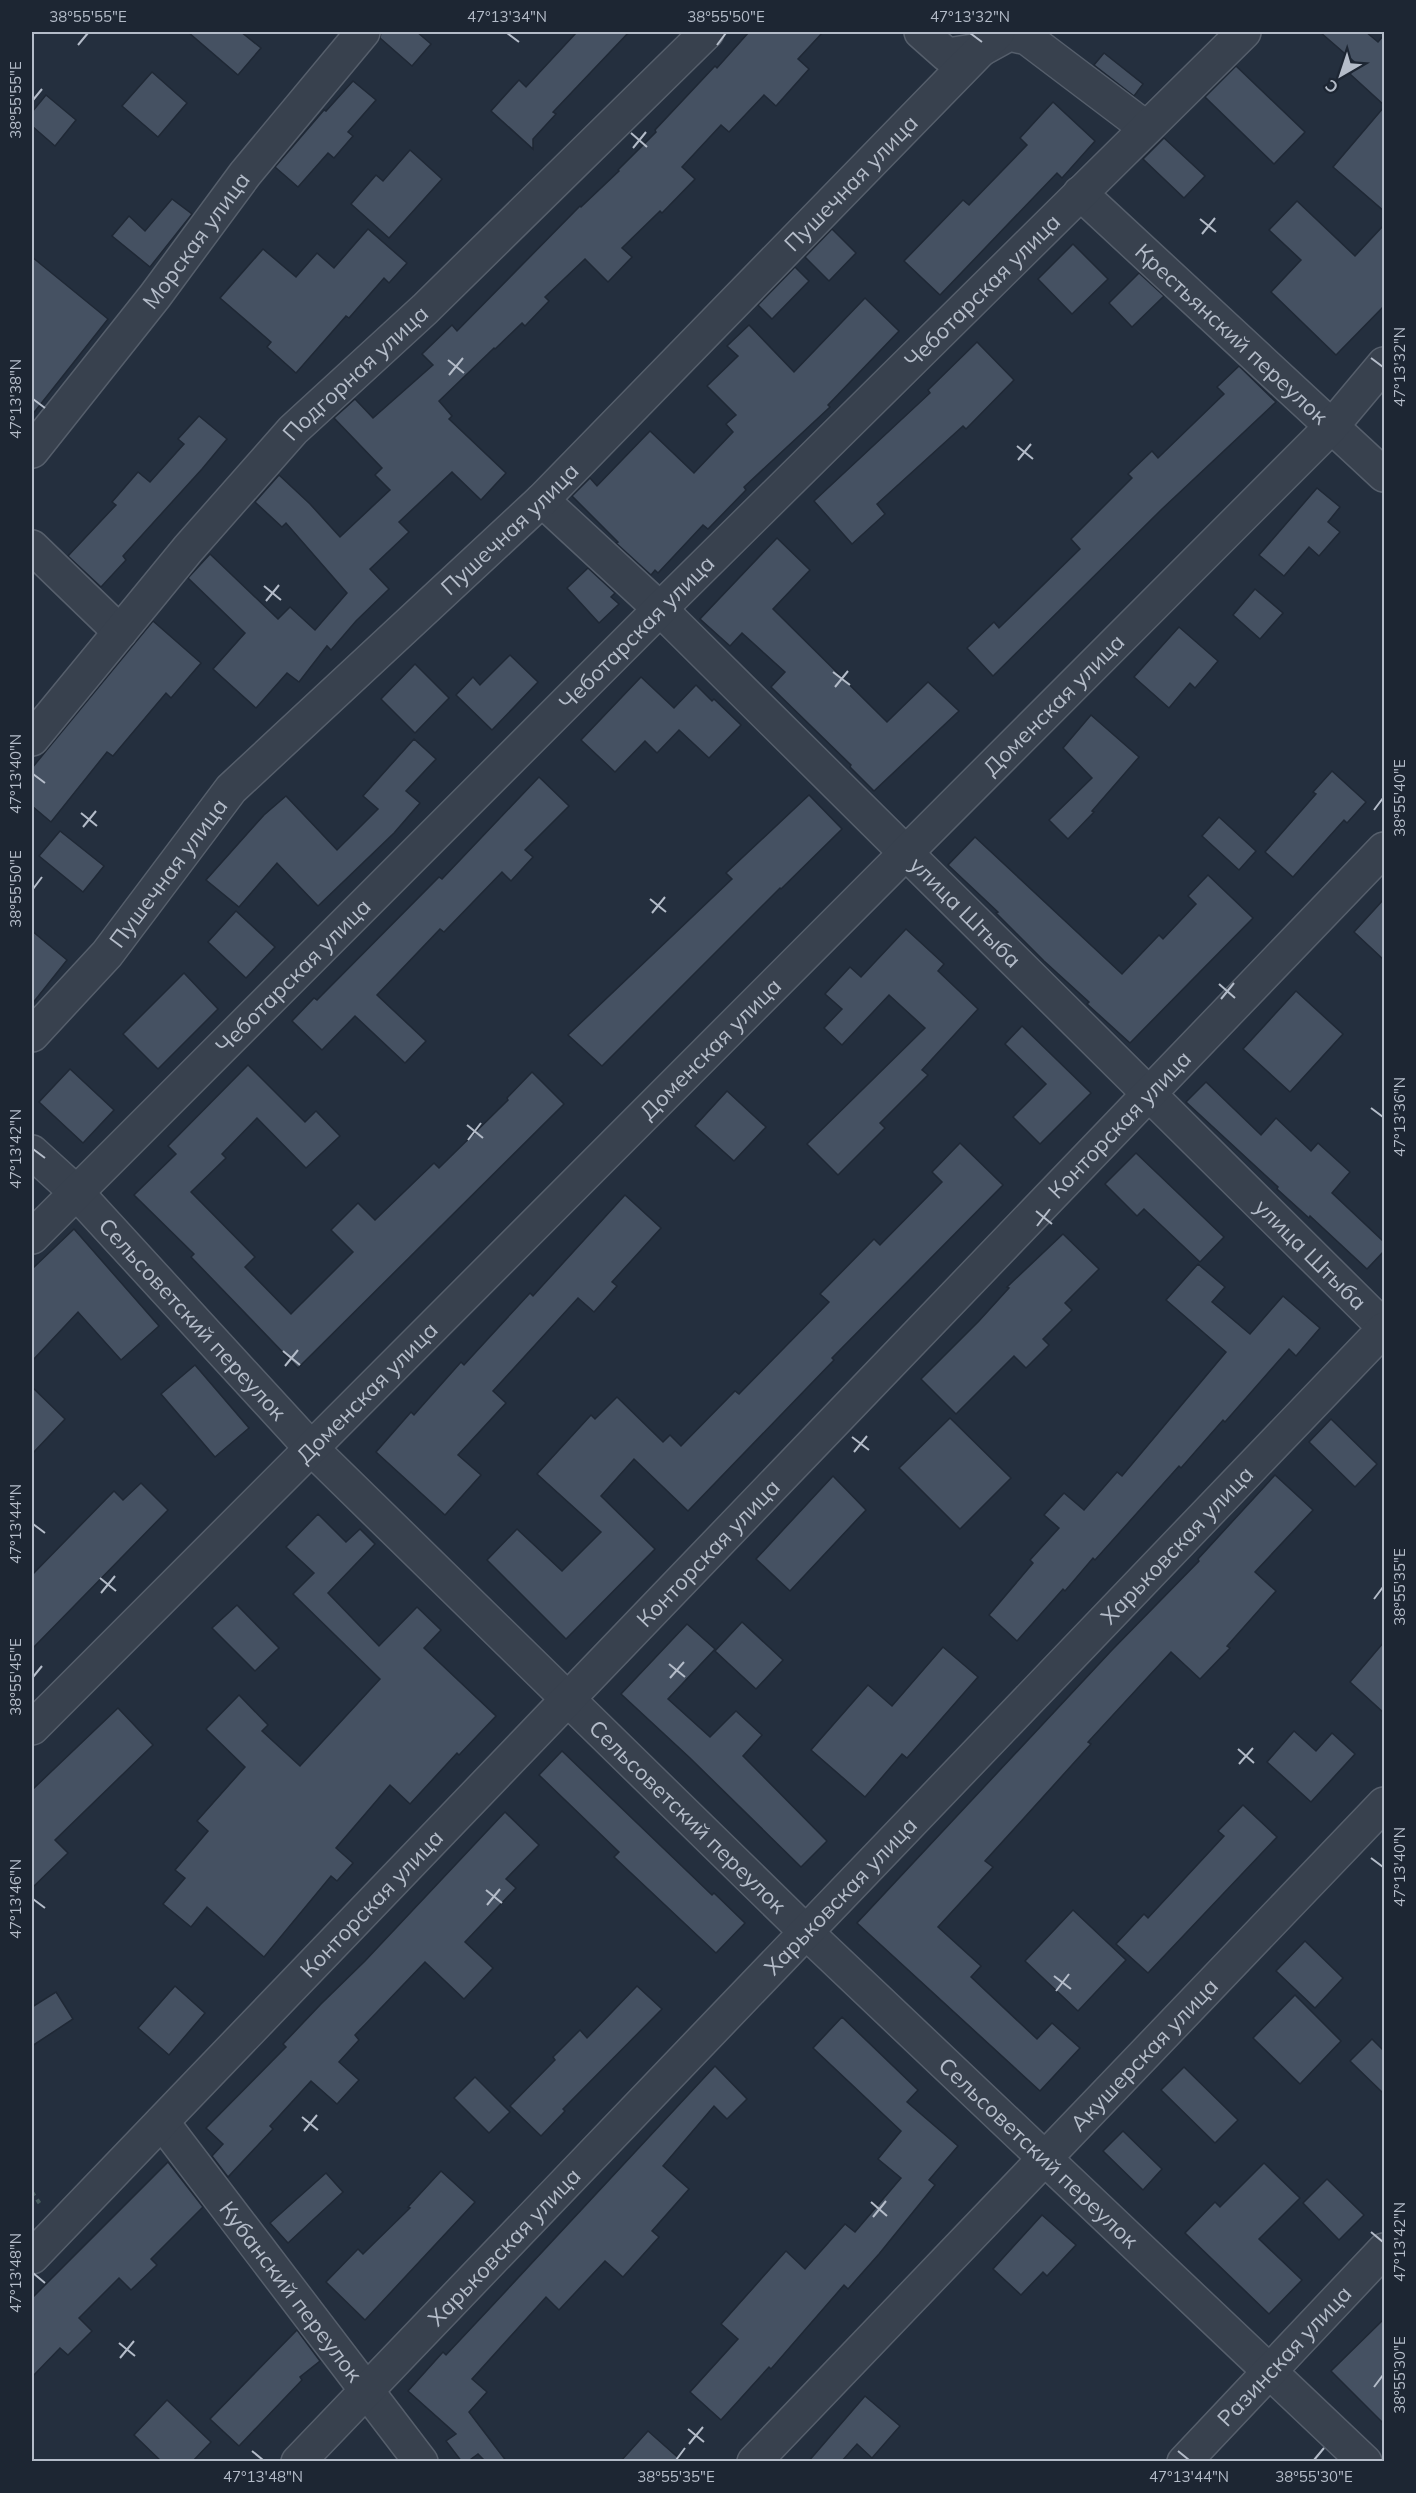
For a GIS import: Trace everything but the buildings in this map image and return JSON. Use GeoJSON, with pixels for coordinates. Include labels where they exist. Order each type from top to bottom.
{"type":"FeatureCollection","features":[{"type":"Feature","properties":{"kind":"street","name":"Морская улица"},"geometry":{"type":"LineString","coordinates":[[32,451],[155,296],[245,174],[363,32]]}},
{"type":"Feature","properties":{"kind":"street","name":"Подгорная улица"},"geometry":{"type":"LineString","coordinates":[[32,740],[188,549],[292,430],[425,309],[707,32]]}},
{"type":"Feature","properties":{"kind":"street"},"geometry":{"type":"LineString","coordinates":[[921,32],[947,56],[1009,34],[1027,38],[1146,128]]}},
{"type":"Feature","properties":{"kind":"street","name":"Чеботарская улица"},"geometry":{"type":"LineString","coordinates":[[32,1237],[660,609],[1244,32]]}},
{"type":"Feature","properties":{"kind":"street","name":"Пушечная улица"},"geometry":{"type":"LineString","coordinates":[[32,1035],[108,954],[231,789],[542,500],[989,41]]}},
{"type":"Feature","properties":{"kind":"street","name":"Крестьянский переулок"},"geometry":{"type":"LineString","coordinates":[[1080,193],[1384,475]]}},
{"type":"Feature","properties":{"kind":"street","name":"Доменская улица"},"geometry":{"type":"LineString","coordinates":[[32,1728],[1332,426],[1384,364]]}},
{"type":"Feature","properties":{"kind":"street","name":"улица Штыба"},"geometry":{"type":"LineString","coordinates":[[542,500],[660,609],[1384,1328]]}},
{"type":"Feature","properties":{"kind":"street"},"geometry":{"type":"LineString","coordinates":[[32,548],[120,632]]}},
{"type":"Feature","properties":{"kind":"street","name":"Конторская улица"},"geometry":{"type":"LineString","coordinates":[[32,2257],[1384,849]]}},
{"type":"Feature","properties":{"kind":"street","name":"Сельсоветский переулок"},"geometry":{"type":"LineString","coordinates":[[32,1152],[77,1193],[311,1448],[806,1932],[1365,2462]]}},
{"type":"Feature","properties":{"kind":"street","name":"Харьковская улица"},"geometry":{"type":"LineString","coordinates":[[298,2462],[1384,1328]]}},
{"type":"Feature","properties":{"kind":"street","name":"Акушерская улица"},"geometry":{"type":"LineString","coordinates":[[754,2462],[1384,1804]]}},
{"type":"Feature","properties":{"kind":"street","name":"Кубанский переулок"},"geometry":{"type":"LineString","coordinates":[[162,2122],[421,2462]]}},
{"type":"Feature","properties":{"kind":"street","name":"Разинская улица"},"geometry":{"type":"LineString","coordinates":[[1184,2462],[1384,2250]]}}]}
